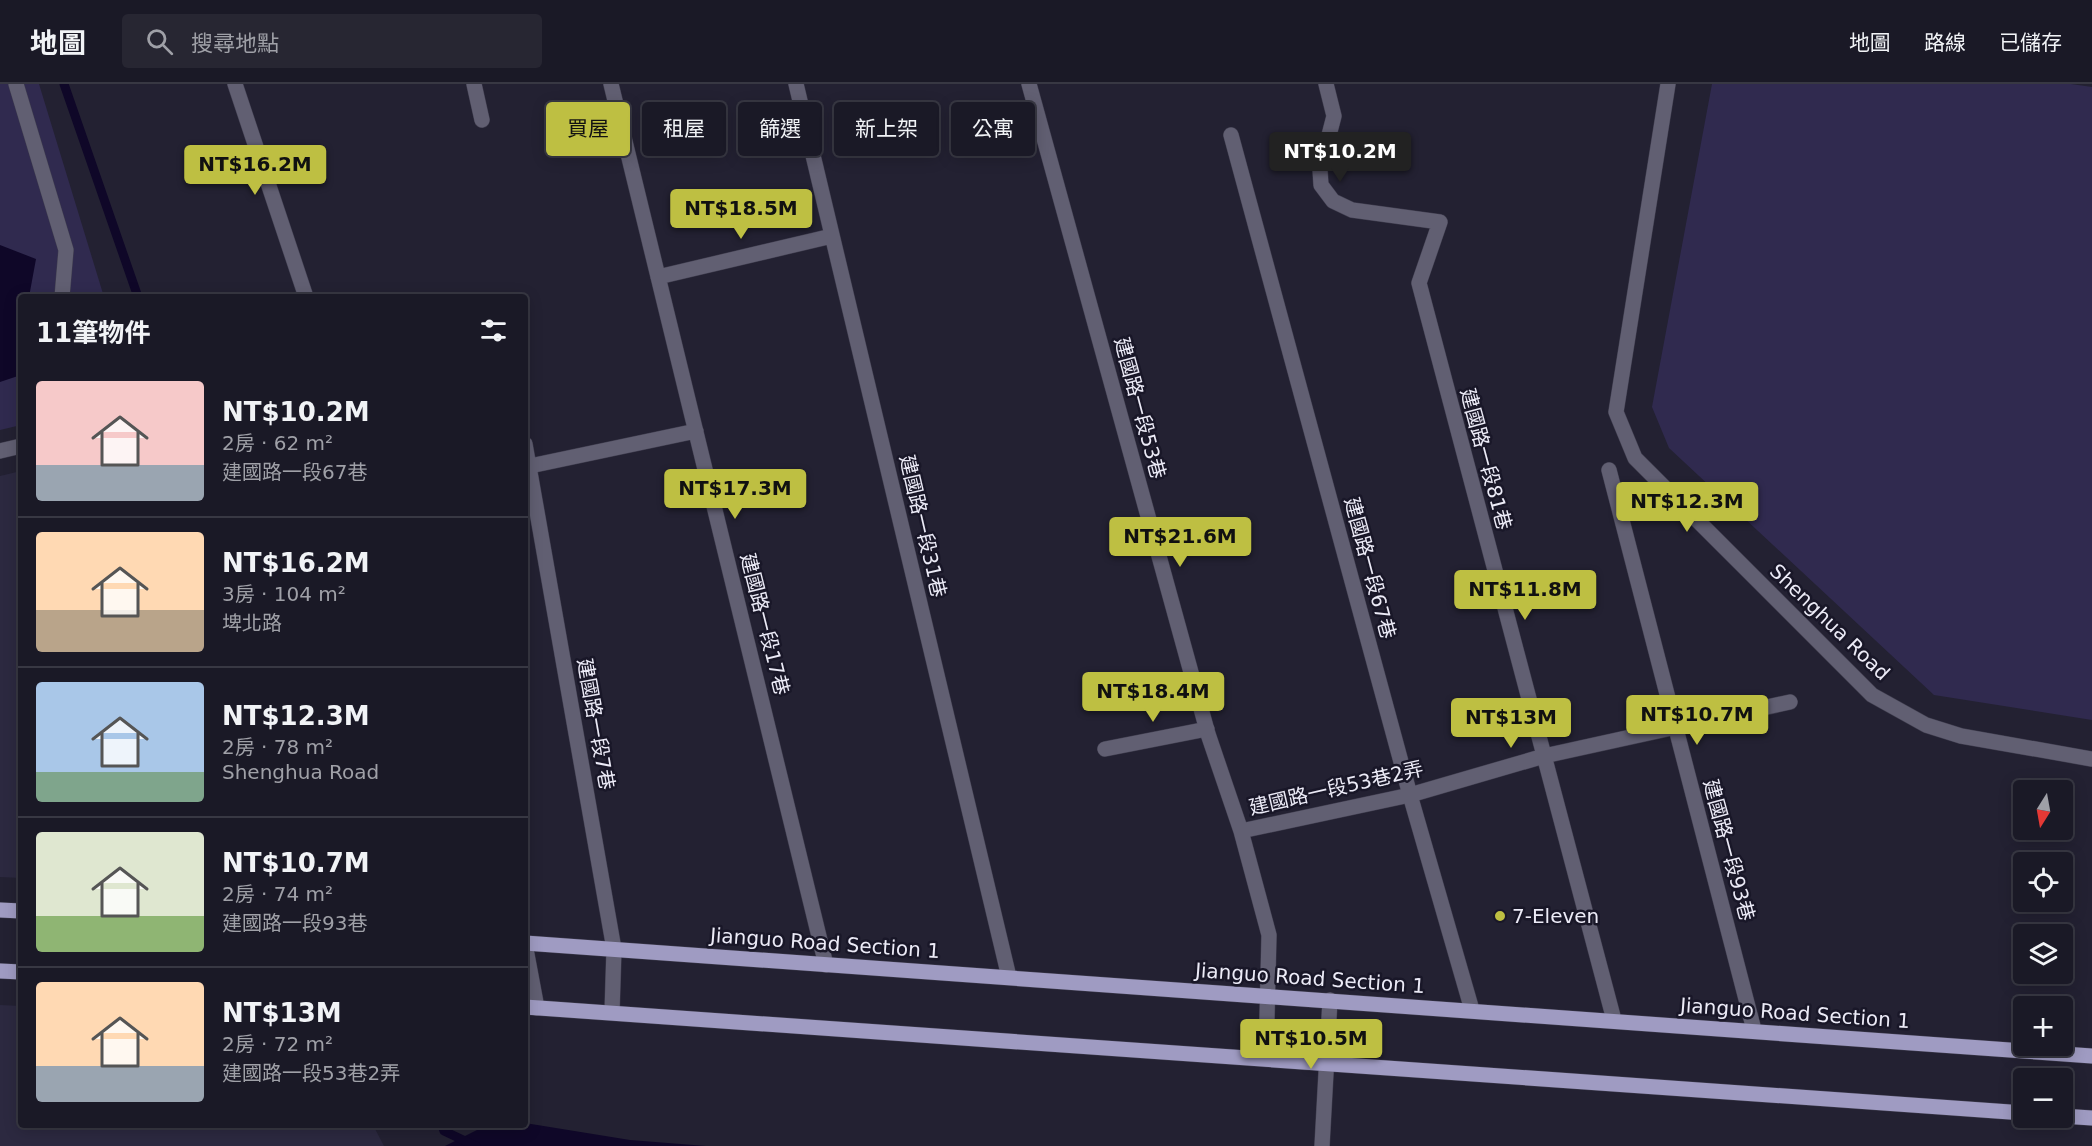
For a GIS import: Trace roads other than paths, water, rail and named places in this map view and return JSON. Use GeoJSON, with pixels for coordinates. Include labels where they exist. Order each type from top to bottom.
{"type":"FeatureCollection","features":[{"type":"Feature","properties":{"kind":"main road"},"geometry":{"type":"LineString","coordinates":[[0,910],[18,911]]}},
{"type":"Feature","properties":{"kind":"main road","name":"Jianguo Road Section 1"},"geometry":{"type":"LineString","coordinates":[[528,943],[2092,1056]]}},
{"type":"Feature","properties":{"kind":"main road"},"geometry":{"type":"LineString","coordinates":[[0,971],[18,972]]}},
{"type":"Feature","properties":{"kind":"main road"},"geometry":{"type":"LineString","coordinates":[[531,1007],[2013,1112]]}},
{"type":"Feature","properties":{"kind":"main road"},"geometry":{"type":"LineString","coordinates":[[2073,1117],[2092,1118]]}},
{"type":"Feature","properties":{"kind":"street"},"geometry":{"type":"LineString","coordinates":[[16,84],[66,250],[62,294]]}},
{"type":"Feature","properties":{"kind":"street"},"geometry":{"type":"LineString","coordinates":[[235,84],[305,294]]}},
{"type":"Feature","properties":{"kind":"street"},"geometry":{"type":"LineString","coordinates":[[474,84],[483,120]]}},
{"type":"Feature","properties":{"kind":"street","name":"建國路一段17巷"},"geometry":{"type":"LineString","coordinates":[[611,84],[826,964]]}},
{"type":"Feature","properties":{"kind":"street","name":"建國路一段31巷"},"geometry":{"type":"LineString","coordinates":[[796,84],[1009,977]]}},
{"type":"Feature","properties":{"kind":"street","name":"建國路一段53巷"},"geometry":{"type":"LineString","coordinates":[[1029,84],[1207,729],[1241,831],[1269,935],[1266,1059]]}},
{"type":"Feature","properties":{"kind":"street","name":"建國路一段81巷"},"geometry":{"type":"LineString","coordinates":[[1326,84],[1334,116],[1320,170],[1321,185],[1333,201],[1352,210],[1440,222],[1419,282],[1614,1020]]}},
{"type":"Feature","properties":{"kind":"street","name":"Shenghua Road"},"geometry":{"type":"LineString","coordinates":[[1668,84],[1616,412],[1635,458],[1872,695],[1926,724],[1961,736],[2092,759]]}},
{"type":"Feature","properties":{"kind":"street","name":"建國路一段67巷"},"geometry":{"type":"LineString","coordinates":[[1231,135],[1410,795],[1472,1010]]}},
{"type":"Feature","properties":{"kind":"street"},"geometry":{"type":"LineString","coordinates":[[658,277],[832,236]]}},
{"type":"Feature","properties":{"kind":"street"},"geometry":{"type":"LineString","coordinates":[[530,466],[696,431]]}},
{"type":"Feature","properties":{"kind":"street"},"geometry":{"type":"LineString","coordinates":[[0,451],[18,447]]}},
{"type":"Feature","properties":{"kind":"street","name":"建國路一段7巷"},"geometry":{"type":"LineString","coordinates":[[528,457],[614,949],[612,1012]]}},
{"type":"Feature","properties":{"kind":"street","name":"建國路一段93巷"},"geometry":{"type":"LineString","coordinates":[[1609,470],[1754,1030]]}},
{"type":"Feature","properties":{"kind":"street","name":"建國路一段53巷2弄"},"geometry":{"type":"LineString","coordinates":[[1241,831],[1410,795],[1544,756],[1790,702]]}},
{"type":"Feature","properties":{"kind":"street"},"geometry":{"type":"LineString","coordinates":[[1106,749],[1207,729]]}},
{"type":"Feature","properties":{"kind":"street"},"geometry":{"type":"LineString","coordinates":[[528,975],[531,1007]]}},
{"type":"Feature","properties":{"kind":"street"},"geometry":{"type":"LineString","coordinates":[[1322,1143],[1330,1000]]}},
{"type":"Feature","properties":{"kind":"waterway"},"geometry":{"type":"LineString","coordinates":[[64,84],[137,294]]}},
{"type":"Feature","properties":{"kind":"waterway"},"geometry":{"type":"LineString","coordinates":[[443,1128],[444,1131],[476,1146]]}},
{"type":"Feature","properties":{"kind":"place","name":"7-Eleven"},"geometry":{"type":"Point","coordinates":[1500,916]}}]}
